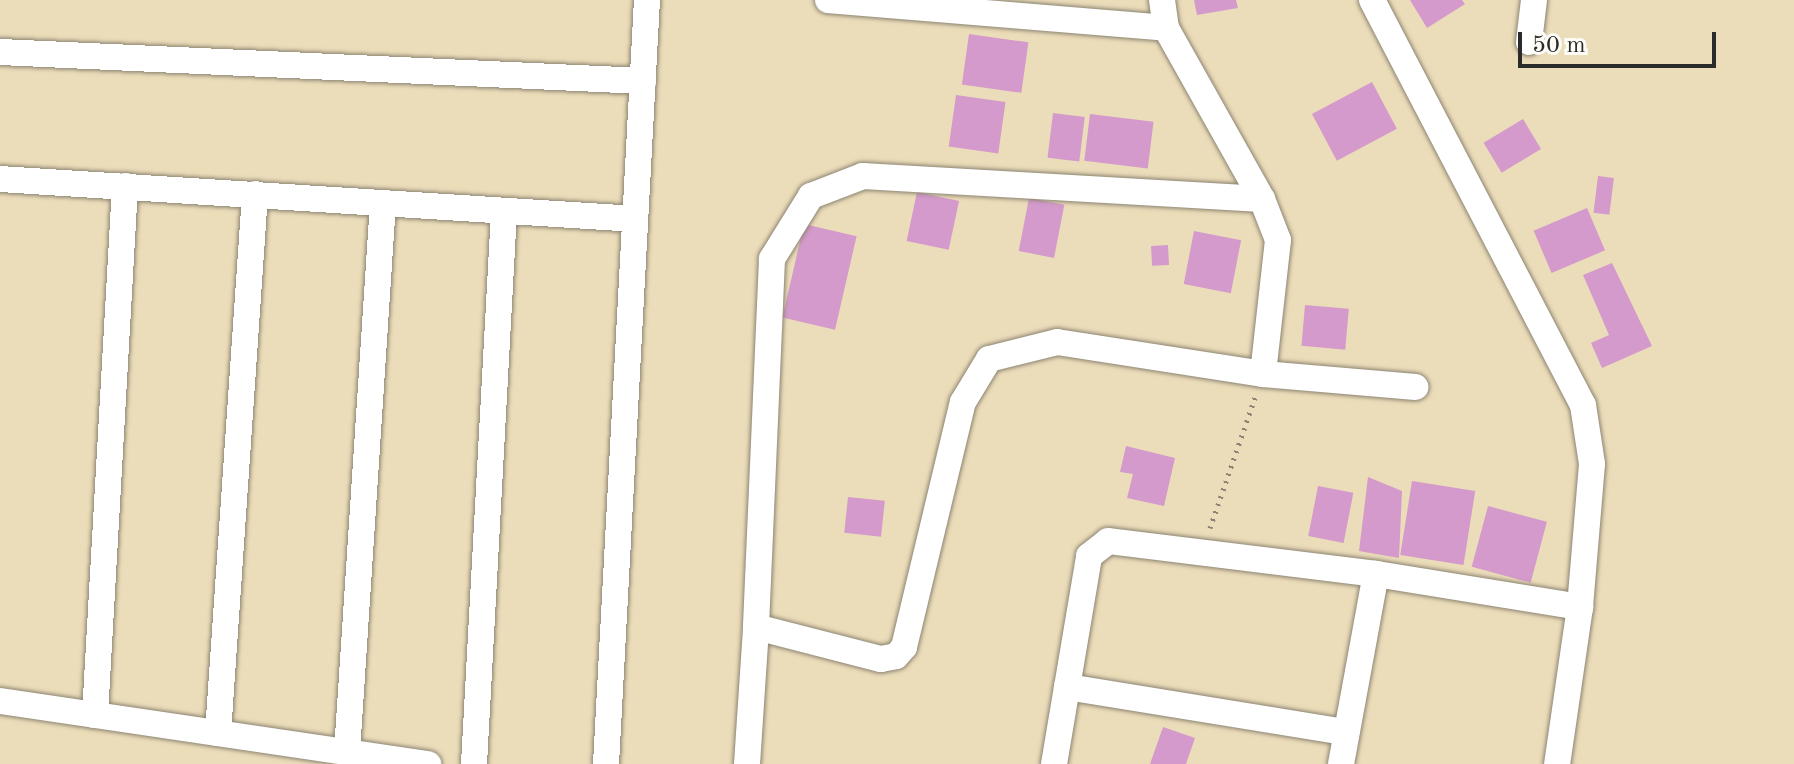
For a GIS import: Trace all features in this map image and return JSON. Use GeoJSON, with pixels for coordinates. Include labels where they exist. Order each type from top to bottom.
{"type":"FeatureCollection","features":[{"type":"Feature","properties":{"kind":"street"},"geometry":{"type":"LineString","coordinates":[[606,764],[647,0]]}},
{"type":"Feature","properties":{"kind":"street"},"geometry":{"type":"LineString","coordinates":[[828,0],[1166,28]]}},
{"type":"Feature","properties":{"kind":"street"},"geometry":{"type":"LineString","coordinates":[[1162,0],[1166,28],[1262,199],[1278,240],[1263,374]]}},
{"type":"Feature","properties":{"kind":"street"},"geometry":{"type":"LineString","coordinates":[[1372,0],[1583,405],[1592,464],[1580,607],[1557,764]]}},
{"type":"Feature","properties":{"kind":"street"},"geometry":{"type":"LineString","coordinates":[[1529,42],[1534,0]]}},
{"type":"Feature","properties":{"kind":"street"},"geometry":{"type":"LineString","coordinates":[[0,52],[643,81]]}},
{"type":"Feature","properties":{"kind":"street"},"geometry":{"type":"LineString","coordinates":[[747,764],[772,259],[811,196],[863,176],[1262,199]]}},
{"type":"Feature","properties":{"kind":"street"},"geometry":{"type":"LineString","coordinates":[[0,179],[635,219]]}},
{"type":"Feature","properties":{"kind":"street"},"geometry":{"type":"LineString","coordinates":[[95,715],[125,186]]}},
{"type":"Feature","properties":{"kind":"street"},"geometry":{"type":"LineString","coordinates":[[218,733],[255,194]]}},
{"type":"Feature","properties":{"kind":"street"},"geometry":{"type":"LineString","coordinates":[[347,752],[383,203]]}},
{"type":"Feature","properties":{"kind":"street"},"geometry":{"type":"LineString","coordinates":[[474,764],[504,211]]}},
{"type":"Feature","properties":{"kind":"street"},"geometry":{"type":"LineString","coordinates":[[756,627],[881,659],[896,656],[904,647],[963,402],[989,359],[1057,342],[1263,374],[1415,387]]}},
{"type":"Feature","properties":{"kind":"street"},"geometry":{"type":"LineString","coordinates":[[1054,764],[1089,556],[1108,541],[1376,574],[1580,607]]}},
{"type":"Feature","properties":{"kind":"street"},"geometry":{"type":"LineString","coordinates":[[1341,764],[1376,574]]}},
{"type":"Feature","properties":{"kind":"street"},"geometry":{"type":"LineString","coordinates":[[1067,687],[1346,732]]}},
{"type":"Feature","properties":{"kind":"street"},"geometry":{"type":"LineString","coordinates":[[0,701],[428,764]]}},
{"type":"Feature","properties":{"kind":"path"},"geometry":{"type":"LineString","coordinates":[[1201,552],[1263,374]]}},
{"type":"Feature","properties":{"kind":"building"},"geometry":{"type":"Polygon","coordinates":[[[1194,0],[1236,0],[1238,8],[1197,15],[1194,0]]]}},
{"type":"Feature","properties":{"kind":"building"},"geometry":{"type":"Polygon","coordinates":[[[1410,0],[1462,0],[1465,4],[1427,28],[1410,0]]]}},
{"type":"Feature","properties":{"kind":"building"},"geometry":{"type":"Polygon","coordinates":[[[969,34],[1028,42],[1021,93],[962,85],[969,34]]]}},
{"type":"Feature","properties":{"kind":"building"},"geometry":{"type":"Polygon","coordinates":[[[1372,82],[1397,129],[1337,161],[1312,114],[1372,82]]]}},
{"type":"Feature","properties":{"kind":"building"},"geometry":{"type":"Polygon","coordinates":[[[956,95],[1006,102],[998,153],[949,146],[956,95]]]}},
{"type":"Feature","properties":{"kind":"building"},"geometry":{"type":"Polygon","coordinates":[[[1053,113],[1085,117],[1079,162],[1048,158],[1053,113]]]}},
{"type":"Feature","properties":{"kind":"building"},"geometry":{"type":"Polygon","coordinates":[[[1090,114],[1154,122],[1148,168],[1084,161],[1090,114]]]}},
{"type":"Feature","properties":{"kind":"building"},"geometry":{"type":"Polygon","coordinates":[[[1523,119],[1541,149],[1502,173],[1484,143],[1523,119]]]}},
{"type":"Feature","properties":{"kind":"building"},"geometry":{"type":"Polygon","coordinates":[[[1598,176],[1614,178],[1609,215],[1593,213],[1598,176]]]}},
{"type":"Feature","properties":{"kind":"building"},"geometry":{"type":"Polygon","coordinates":[[[917,192],[959,201],[949,250],[907,241],[917,192]]]}},
{"type":"Feature","properties":{"kind":"building"},"geometry":{"type":"Polygon","coordinates":[[[1029,198],[1064,205],[1054,258],[1019,251],[1029,198]]]}},
{"type":"Feature","properties":{"kind":"building"},"geometry":{"type":"Polygon","coordinates":[[[1587,208],[1605,250],[1552,273],[1534,231],[1587,208]]]}},
{"type":"Feature","properties":{"kind":"building"},"geometry":{"type":"Polygon","coordinates":[[[804,224],[857,236],[835,330],[782,318],[804,224]]]}},
{"type":"Feature","properties":{"kind":"building"},"geometry":{"type":"Polygon","coordinates":[[[1194,231],[1241,240],[1231,293],[1184,284],[1194,231]]]}},
{"type":"Feature","properties":{"kind":"building"},"geometry":{"type":"Polygon","coordinates":[[[1168,245],[1169,265],[1152,266],[1151,246],[1168,245]]]}},
{"type":"Feature","properties":{"kind":"building"},"geometry":{"type":"Polygon","coordinates":[[[1612,263],[1652,346],[1602,368],[1591,343],[1609,335],[1583,275],[1612,263]]]}},
{"type":"Feature","properties":{"kind":"building"},"geometry":{"type":"Polygon","coordinates":[[[1305,305],[1349,309],[1345,350],[1301,346],[1305,305]]]}},
{"type":"Feature","properties":{"kind":"building"},"geometry":{"type":"Polygon","coordinates":[[[1126,446],[1175,458],[1164,506],[1127,498],[1133,474],[1120,472],[1126,446]]]}},
{"type":"Feature","properties":{"kind":"building"},"geometry":{"type":"Polygon","coordinates":[[[1368,477],[1402,491],[1399,558],[1359,551],[1368,477]]]}},
{"type":"Feature","properties":{"kind":"building"},"geometry":{"type":"Polygon","coordinates":[[[1412,481],[1475,491],[1463,565],[1400,555],[1412,481]]]}},
{"type":"Feature","properties":{"kind":"building"},"geometry":{"type":"Polygon","coordinates":[[[1318,486],[1353,493],[1344,543],[1308,536],[1318,486]]]}},
{"type":"Feature","properties":{"kind":"building"},"geometry":{"type":"Polygon","coordinates":[[[848,497],[885,501],[881,537],[844,533],[848,497]]]}},
{"type":"Feature","properties":{"kind":"building"},"geometry":{"type":"Polygon","coordinates":[[[1488,506],[1547,522],[1531,583],[1472,567],[1488,506]]]}},
{"type":"Feature","properties":{"kind":"building"},"geometry":{"type":"Polygon","coordinates":[[[1163,727],[1195,738],[1186,764],[1150,764],[1163,727]]]}}]}
